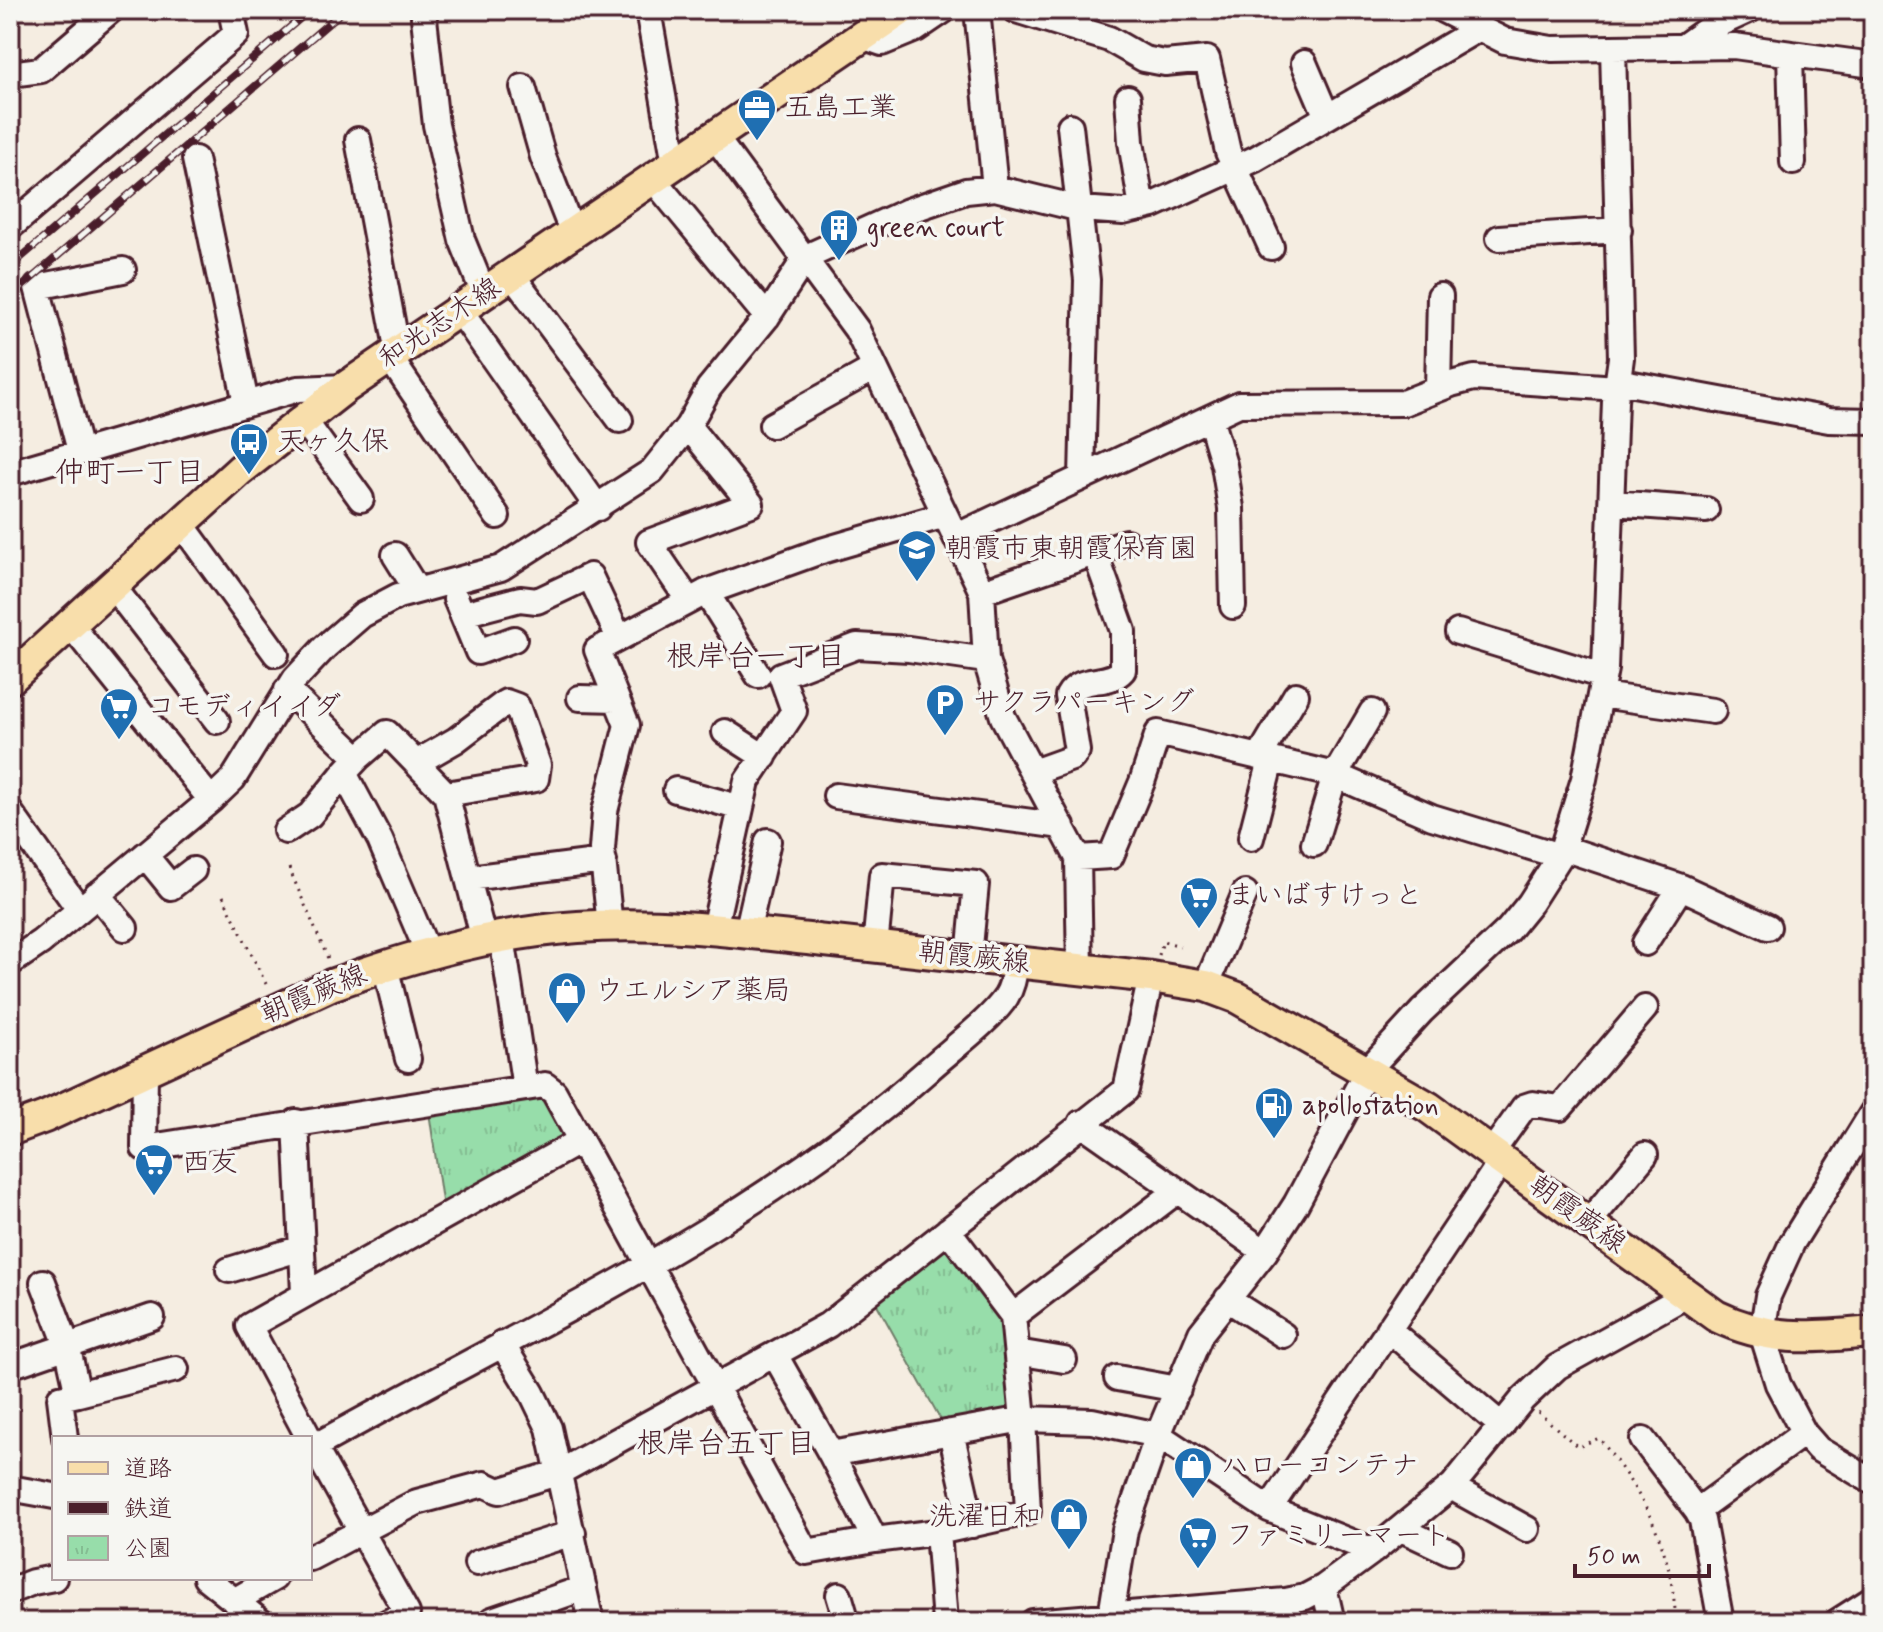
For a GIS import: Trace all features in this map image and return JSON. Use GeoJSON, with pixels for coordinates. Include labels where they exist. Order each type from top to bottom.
{"type":"FeatureCollection","features":[{"type":"Feature","properties":{"kind":"main road","name":"和光志木線"},"geometry":{"type":"LineString","coordinates":[[10,679],[180,522],[240,470],[346,387],[901,10]]}},
{"type":"Feature","properties":{"kind":"main road","name":"朝霞蕨線"},"geometry":{"type":"LineString","coordinates":[[10,1130],[30,1124],[339,983],[428,953],[493,938],[576,927],[714,929],[1151,977],[1206,986],[1256,1007],[1428,1107],[1716,1316],[1738,1326],[1787,1337],[1873,1332]]}},
{"type":"Feature","properties":{"kind":"street"},"geometry":{"type":"LineString","coordinates":[[10,74],[41,70],[111,10]]}},
{"type":"Feature","properties":{"kind":"street"},"geometry":{"type":"LineString","coordinates":[[10,226],[236,34],[231,10]]}},
{"type":"Feature","properties":{"kind":"street"},"geometry":{"type":"LineString","coordinates":[[648,10],[664,171],[767,317]]}},
{"type":"Feature","properties":{"kind":"street"},"geometry":{"type":"LineString","coordinates":[[862,36],[882,43],[916,29],[944,10]]}},
{"type":"Feature","properties":{"kind":"street"},"geometry":{"type":"LineString","coordinates":[[977,10],[995,188]]}},
{"type":"Feature","properties":{"kind":"street"},"geometry":{"type":"LineString","coordinates":[[1016,10],[1109,39],[1144,59],[1165,63],[1207,59],[1228,152],[1271,247]]}},
{"type":"Feature","properties":{"kind":"street"},"geometry":{"type":"LineString","coordinates":[[1443,10],[1478,29],[1516,44],[1552,49],[1734,46],[1873,65]]}},
{"type":"Feature","properties":{"kind":"street"},"geometry":{"type":"LineString","coordinates":[[1684,46],[1708,29],[1749,10]]}},
{"type":"Feature","properties":{"kind":"street"},"geometry":{"type":"LineString","coordinates":[[424,18],[436,125],[462,240],[472,302],[598,508]]}},
{"type":"Feature","properties":{"kind":"street"},"geometry":{"type":"LineString","coordinates":[[10,963],[41,942],[233,779],[287,690],[325,647],[362,615],[398,596],[501,568],[652,471],[688,426],[709,388],[767,317],[806,257],[908,211],[966,191],[995,188],[1081,209],[1123,212],[1142,208],[1235,169],[1478,29]]}},
{"type":"Feature","properties":{"kind":"street"},"geometry":{"type":"LineString","coordinates":[[1110,1619],[1125,1530],[1158,1435],[1201,1333],[1265,1252],[1296,1204],[1367,1071],[1433,999],[1508,930],[1530,903],[1562,852],[1584,779],[1601,686],[1621,358],[1613,48]]}},
{"type":"Feature","properties":{"kind":"street"},"geometry":{"type":"LineString","coordinates":[[1790,54],[1793,162]]}},
{"type":"Feature","properties":{"kind":"street"},"geometry":{"type":"LineString","coordinates":[[1304,63],[1327,117]]}},
{"type":"Feature","properties":{"kind":"street"},"geometry":{"type":"LineString","coordinates":[[523,87],[543,157],[573,234]]}},
{"type":"Feature","properties":{"kind":"street"},"geometry":{"type":"LineString","coordinates":[[1128,98],[1131,142],[1142,208]]}},
{"type":"Feature","properties":{"kind":"street"},"geometry":{"type":"LineString","coordinates":[[1070,126],[1087,280],[1082,477]]}},
{"type":"Feature","properties":{"kind":"street"},"geometry":{"type":"LineString","coordinates":[[715,137],[857,330],[982,592],[986,660],[1003,717],[1078,858],[1080,970]]}},
{"type":"Feature","properties":{"kind":"street"},"geometry":{"type":"LineString","coordinates":[[358,140],[394,356],[497,516]]}},
{"type":"Feature","properties":{"kind":"street"},"geometry":{"type":"LineString","coordinates":[[195,159],[246,403]]}},
{"type":"Feature","properties":{"kind":"street"},"geometry":{"type":"LineString","coordinates":[[1499,238],[1619,230]]}},
{"type":"Feature","properties":{"kind":"street"},"geometry":{"type":"LineString","coordinates":[[80,451],[37,287],[123,270]]}},
{"type":"Feature","properties":{"kind":"street"},"geometry":{"type":"LineString","coordinates":[[512,275],[620,420]]}},
{"type":"Feature","properties":{"kind":"street"},"geometry":{"type":"LineString","coordinates":[[1438,389],[1440,296]]}},
{"type":"Feature","properties":{"kind":"street"},"geometry":{"type":"LineString","coordinates":[[772,425],[875,368]]}},
{"type":"Feature","properties":{"kind":"street"},"geometry":{"type":"LineString","coordinates":[[957,536],[1239,404],[1403,403],[1474,378],[1617,388],[1628,383],[1829,420],[1873,421]]}},
{"type":"Feature","properties":{"kind":"street"},"geometry":{"type":"LineString","coordinates":[[10,473],[298,389],[346,387]]}},
{"type":"Feature","properties":{"kind":"street"},"geometry":{"type":"LineString","coordinates":[[1210,418],[1224,465],[1231,508],[1233,606]]}},
{"type":"Feature","properties":{"kind":"street"},"geometry":{"type":"LineString","coordinates":[[304,420],[361,499]]}},
{"type":"Feature","properties":{"kind":"street"},"geometry":{"type":"LineString","coordinates":[[688,426],[751,504],[649,542],[758,675]]}},
{"type":"Feature","properties":{"kind":"street"},"geometry":{"type":"LineString","coordinates":[[1612,503],[1706,510]]}},
{"type":"Feature","properties":{"kind":"street"},"geometry":{"type":"LineString","coordinates":[[610,926],[604,861],[605,811],[627,725],[597,650],[697,597],[818,552],[945,515]]}},
{"type":"Feature","properties":{"kind":"street"},"geometry":{"type":"LineString","coordinates":[[180,522],[276,654]]}},
{"type":"Feature","properties":{"kind":"street"},"geometry":{"type":"LineString","coordinates":[[982,592],[1126,542]]}},
{"type":"Feature","properties":{"kind":"street"},"geometry":{"type":"LineString","coordinates":[[1033,772],[1072,758],[1077,751],[1068,696],[1072,689],[1081,683],[1117,677],[1123,670],[1123,631],[1095,553]]}},
{"type":"Feature","properties":{"kind":"street"},"geometry":{"type":"LineString","coordinates":[[395,555],[417,590]]}},
{"type":"Feature","properties":{"kind":"street"},"geometry":{"type":"LineString","coordinates":[[463,614],[520,599],[537,601],[590,576],[619,638]]}},
{"type":"Feature","properties":{"kind":"street"},"geometry":{"type":"LineString","coordinates":[[449,582],[478,652],[514,639]]}},
{"type":"Feature","properties":{"kind":"street"},"geometry":{"type":"LineString","coordinates":[[111,584],[217,721]]}},
{"type":"Feature","properties":{"kind":"street"},"geometry":{"type":"LineString","coordinates":[[70,624],[211,800]]}},
{"type":"Feature","properties":{"kind":"street"},"geometry":{"type":"LineString","coordinates":[[1458,632],[1601,686],[1713,711]]}},
{"type":"Feature","properties":{"kind":"street"},"geometry":{"type":"LineString","coordinates":[[714,929],[747,781],[794,711],[781,675],[857,646],[909,649],[986,660]]}},
{"type":"Feature","properties":{"kind":"street"},"geometry":{"type":"LineString","coordinates":[[287,690],[351,765],[428,953]]}},
{"type":"Feature","properties":{"kind":"street"},"geometry":{"type":"LineString","coordinates":[[1251,838],[1265,759],[1296,695]]}},
{"type":"Feature","properties":{"kind":"street"},"geometry":{"type":"LineString","coordinates":[[580,698],[616,699]]}},
{"type":"Feature","properties":{"kind":"street"},"geometry":{"type":"LineString","coordinates":[[416,763],[456,740],[506,702],[517,706],[538,765],[536,779],[446,794]]}},
{"type":"Feature","properties":{"kind":"street"},"geometry":{"type":"LineString","coordinates":[[1314,844],[1335,775],[1372,712]]}},
{"type":"Feature","properties":{"kind":"street"},"geometry":{"type":"LineString","coordinates":[[725,732],[764,757]]}},
{"type":"Feature","properties":{"kind":"street"},"geometry":{"type":"LineString","coordinates":[[286,831],[310,815],[351,765],[387,733],[446,794],[469,878],[493,938],[525,1088]]}},
{"type":"Feature","properties":{"kind":"street"},"geometry":{"type":"LineString","coordinates":[[1078,858],[1111,856],[1142,782],[1158,733],[1335,775],[1432,817],[1681,887],[1768,927]]}},
{"type":"Feature","properties":{"kind":"street"},"geometry":{"type":"LineString","coordinates":[[676,790],[741,808]]}},
{"type":"Feature","properties":{"kind":"street"},"geometry":{"type":"LineString","coordinates":[[836,796],[1062,826]]}},
{"type":"Feature","properties":{"kind":"street"},"geometry":{"type":"LineString","coordinates":[[10,812],[88,901],[125,928]]}},
{"type":"Feature","properties":{"kind":"street"},"geometry":{"type":"LineString","coordinates":[[747,933],[768,841]]}},
{"type":"Feature","properties":{"kind":"street"},"geometry":{"type":"LineString","coordinates":[[145,855],[171,887],[193,870]]}},
{"type":"Feature","properties":{"kind":"street"},"geometry":{"type":"LineString","coordinates":[[469,878],[604,861]]}},
{"type":"Feature","properties":{"kind":"street"},"geometry":{"type":"LineString","coordinates":[[875,947],[882,875],[976,884],[969,957]]}},
{"type":"Feature","properties":{"kind":"street"},"geometry":{"type":"LineString","coordinates":[[1645,943],[1681,887]]}},
{"type":"Feature","properties":{"kind":"street"},"geometry":{"type":"LineString","coordinates":[[1206,986],[1245,893]]}},
{"type":"Feature","properties":{"kind":"street"},"geometry":{"type":"LineString","coordinates":[[312,1443],[502,1344],[738,1210],[900,1094],[995,1010],[1011,988],[1016,962]]}},
{"type":"Feature","properties":{"kind":"street"},"geometry":{"type":"LineString","coordinates":[[385,966],[408,1059]]}},
{"type":"Feature","properties":{"kind":"street"},"geometry":{"type":"LineString","coordinates":[[312,1557],[417,1502],[484,1484],[499,1491],[560,1472],[828,1325],[1126,1090],[1151,977]]}},
{"type":"Feature","properties":{"kind":"street"},"geometry":{"type":"LineString","coordinates":[[1269,1509],[1388,1329],[1497,1156],[1524,1107],[1533,1104],[1560,1108],[1645,1008]]}},
{"type":"Feature","properties":{"kind":"street"},"geometry":{"type":"LineString","coordinates":[[145,1071],[144,1148],[545,1085],[554,1092],[806,1552],[938,1532],[1028,1512],[1013,1316],[948,1230]]}},
{"type":"Feature","properties":{"kind":"street"},"geometry":{"type":"LineString","coordinates":[[1873,1112],[1792,1243],[1768,1296],[1762,1333],[1778,1384],[1804,1433],[1818,1449],[1873,1482]]}},
{"type":"Feature","properties":{"kind":"street"},"geometry":{"type":"LineString","coordinates":[[296,1122],[304,1293]]}},
{"type":"Feature","properties":{"kind":"street"},"geometry":{"type":"LineString","coordinates":[[1081,1123],[1265,1252]]}},
{"type":"Feature","properties":{"kind":"street"},"geometry":{"type":"LineString","coordinates":[[307,1436],[249,1326],[580,1141]]}},
{"type":"Feature","properties":{"kind":"street"},"geometry":{"type":"LineString","coordinates":[[1588,1223],[1645,1155]]}},
{"type":"Feature","properties":{"kind":"street"},"geometry":{"type":"LineString","coordinates":[[1013,1316],[1177,1191]]}},
{"type":"Feature","properties":{"kind":"street"},"geometry":{"type":"LineString","coordinates":[[229,1270],[302,1248]]}},
{"type":"Feature","properties":{"kind":"street"},"geometry":{"type":"LineString","coordinates":[[43,1282],[67,1345],[78,1394]]}},
{"type":"Feature","properties":{"kind":"street"},"geometry":{"type":"LineString","coordinates":[[1033,1622],[1110,1619],[1305,1597],[1373,1551],[1453,1485],[1523,1399],[1557,1367],[1687,1295]]}},
{"type":"Feature","properties":{"kind":"street"},"geometry":{"type":"LineString","coordinates":[[1227,1299],[1283,1335]]}},
{"type":"Feature","properties":{"kind":"street"},"geometry":{"type":"LineString","coordinates":[[10,1366],[152,1317]]}},
{"type":"Feature","properties":{"kind":"street"},"geometry":{"type":"LineString","coordinates":[[1388,1329],[1502,1426]]}},
{"type":"Feature","properties":{"kind":"street"},"geometry":{"type":"LineString","coordinates":[[502,1344],[549,1428],[591,1622]]}},
{"type":"Feature","properties":{"kind":"street"},"geometry":{"type":"LineString","coordinates":[[1017,1352],[1064,1360]]}},
{"type":"Feature","properties":{"kind":"street"},"geometry":{"type":"LineString","coordinates":[[775,1355],[875,1540]]}},
{"type":"Feature","properties":{"kind":"street"},"geometry":{"type":"LineString","coordinates":[[65,1436],[60,1398],[176,1369]]}},
{"type":"Feature","properties":{"kind":"street"},"geometry":{"type":"LineString","coordinates":[[1117,1378],[1178,1389]]}},
{"type":"Feature","properties":{"kind":"street"},"geometry":{"type":"LineString","coordinates":[[831,1454],[1023,1419],[1092,1421],[1158,1435],[1269,1509],[1373,1551]]}},
{"type":"Feature","properties":{"kind":"street"},"geometry":{"type":"LineString","coordinates":[[951,1432],[972,1525]]}},
{"type":"Feature","properties":{"kind":"street"},"geometry":{"type":"LineString","coordinates":[[1697,1511],[1804,1433]]}},
{"type":"Feature","properties":{"kind":"street"},"geometry":{"type":"LineString","coordinates":[[1643,1440],[1702,1520],[1714,1619]]}},
{"type":"Feature","properties":{"kind":"street"},"geometry":{"type":"LineString","coordinates":[[312,1446],[407,1613],[388,1622]]}},
{"type":"Feature","properties":{"kind":"street"},"geometry":{"type":"LineString","coordinates":[[1453,1485],[1460,1492],[1527,1529]]}},
{"type":"Feature","properties":{"kind":"street"},"geometry":{"type":"LineString","coordinates":[[10,1488],[52,1496]]}},
{"type":"Feature","properties":{"kind":"street"},"geometry":{"type":"LineString","coordinates":[[1401,1529],[1450,1552]]}},
{"type":"Feature","properties":{"kind":"street"},"geometry":{"type":"LineString","coordinates":[[938,1532],[945,1622]]}},
{"type":"Feature","properties":{"kind":"street"},"geometry":{"type":"LineString","coordinates":[[477,1563],[573,1533]]}},
{"type":"Feature","properties":{"kind":"street"},"geometry":{"type":"LineString","coordinates":[[10,1591],[52,1578]]}},
{"type":"Feature","properties":{"kind":"street"},"geometry":{"type":"LineString","coordinates":[[208,1580],[261,1622]]}},
{"type":"Feature","properties":{"kind":"street"},"geometry":{"type":"LineString","coordinates":[[234,1601],[271,1580]]}},
{"type":"Feature","properties":{"kind":"street"},"geometry":{"type":"LineString","coordinates":[[1324,1587],[1332,1622]]}},
{"type":"Feature","properties":{"kind":"street"},"geometry":{"type":"LineString","coordinates":[[492,1620],[584,1588]]}},
{"type":"Feature","properties":{"kind":"street"},"geometry":{"type":"LineString","coordinates":[[839,1595],[847,1622]]}},
{"type":"Feature","properties":{"kind":"street"},"geometry":{"type":"LineString","coordinates":[[1837,1622],[1873,1599]]}},
{"type":"Feature","properties":{"kind":"path"},"geometry":{"type":"LineString","coordinates":[[289,868],[339,983]]}},
{"type":"Feature","properties":{"kind":"path"},"geometry":{"type":"LineString","coordinates":[[223,896],[278,1009]]}},
{"type":"Feature","properties":{"kind":"path"},"geometry":{"type":"LineString","coordinates":[[1163,941],[1180,946]]}},
{"type":"Feature","properties":{"kind":"path"},"geometry":{"type":"LineString","coordinates":[[1523,1399],[1578,1447],[1599,1438],[1630,1478],[1663,1544],[1674,1591],[1676,1622]]}},
{"type":"Feature","properties":{"kind":"green space"},"geometry":{"type":"Polygon","coordinates":[[[540,1095],[549,1100],[566,1132],[564,1140],[443,1208],[429,1112],[540,1095]]]}},
{"type":"Feature","properties":{"kind":"green space"},"geometry":{"type":"Polygon","coordinates":[[[941,1246],[951,1246],[1008,1319],[1012,1411],[942,1422],[874,1299],[941,1246]]]}},
{"type":"Feature","properties":{"kind":"railway"},"geometry":{"type":"LineString","coordinates":[[10,267],[310,10]]}},
{"type":"Feature","properties":{"kind":"railway"},"geometry":{"type":"LineString","coordinates":[[10,297],[344,10]]}},
{"type":"Feature","properties":{"kind":"place","name":"五島工業"},"geometry":{"type":"Point","coordinates":[757,142]}},
{"type":"Feature","properties":{"kind":"place","name":"green court"},"geometry":{"type":"Point","coordinates":[839,262]}},
{"type":"Feature","properties":{"kind":"place","name":"天ヶ久保"},"geometry":{"type":"Point","coordinates":[249,476]}},
{"type":"Feature","properties":{"kind":"place","name":"朝霞市東朝霞保育園"},"geometry":{"type":"Point","coordinates":[917,583]}},
{"type":"Feature","properties":{"kind":"place","name":"サクラパーキング"},"geometry":{"type":"Point","coordinates":[945,737]}},
{"type":"Feature","properties":{"kind":"place","name":"コモディイイダ"},"geometry":{"type":"Point","coordinates":[119,741]}},
{"type":"Feature","properties":{"kind":"place","name":"まいばすけっと"},"geometry":{"type":"Point","coordinates":[1199,930]}},
{"type":"Feature","properties":{"kind":"place","name":"ウエルシア薬局"},"geometry":{"type":"Point","coordinates":[567,1025]}},
{"type":"Feature","properties":{"kind":"place","name":"apollostation"},"geometry":{"type":"Point","coordinates":[1274,1140]}},
{"type":"Feature","properties":{"kind":"place","name":"西友"},"geometry":{"type":"Point","coordinates":[154,1197]}},
{"type":"Feature","properties":{"kind":"place","name":"ハローコンテナ"},"geometry":{"type":"Point","coordinates":[1193,1500]}},
{"type":"Feature","properties":{"kind":"place","name":"洗濯日和"},"geometry":{"type":"Point","coordinates":[1069,1551]}},
{"type":"Feature","properties":{"kind":"place","name":"ファミリーマート"},"geometry":{"type":"Point","coordinates":[1198,1570]}},
{"type":"Feature","properties":{"kind":"district","name":"仲町一丁目"},"geometry":{"type":"Point","coordinates":[130,473]}},
{"type":"Feature","properties":{"kind":"district","name":"根岸台一丁目"},"geometry":{"type":"Point","coordinates":[756,657]}},
{"type":"Feature","properties":{"kind":"district","name":"根岸台五丁目"},"geometry":{"type":"Point","coordinates":[726,1444]}}]}
